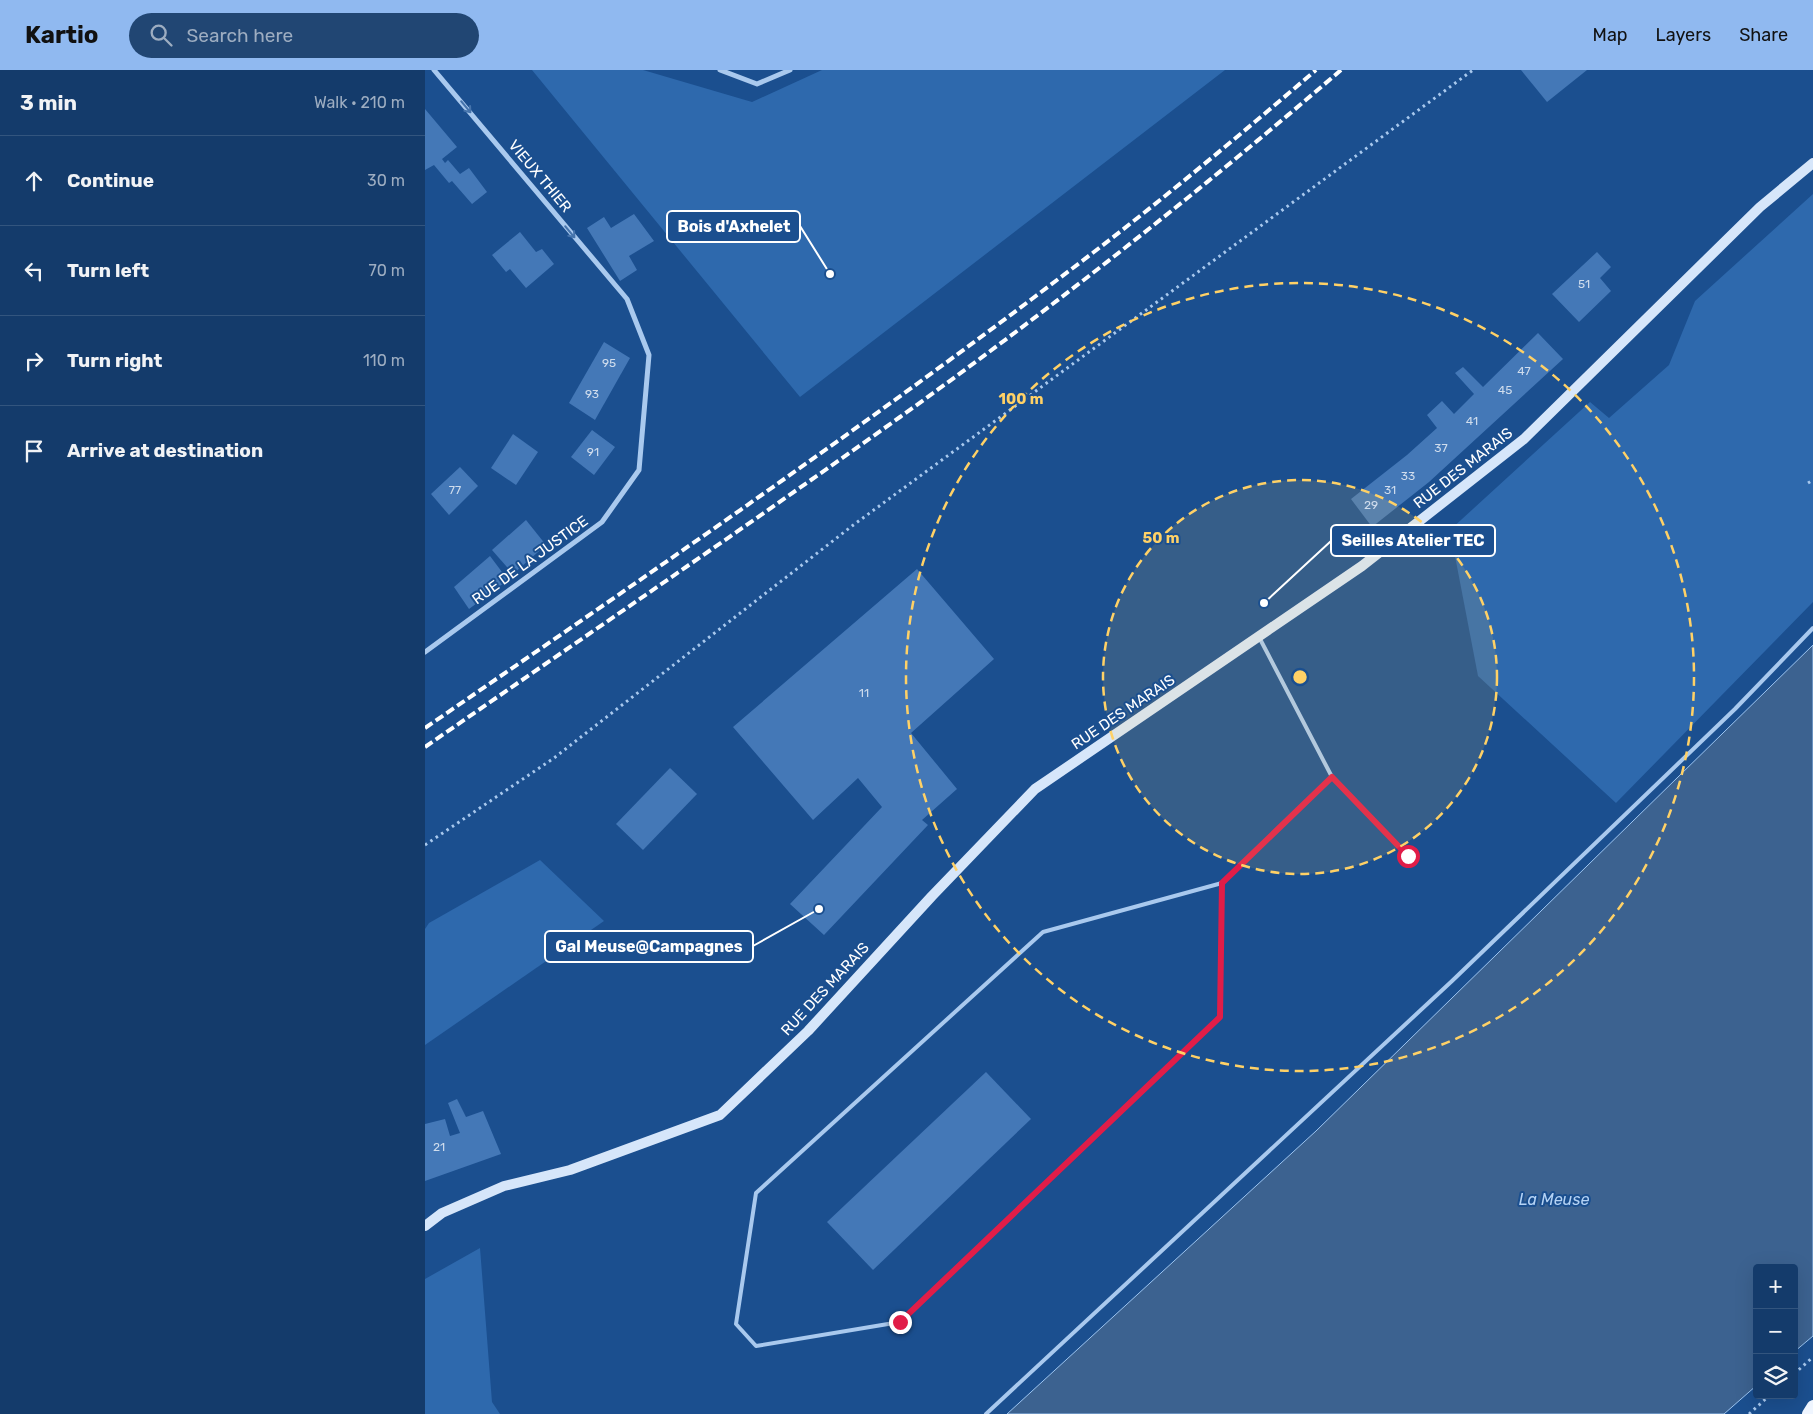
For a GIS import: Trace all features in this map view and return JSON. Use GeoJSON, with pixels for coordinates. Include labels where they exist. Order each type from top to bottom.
{"type":"FeatureCollection","features":[{"type":"Feature","properties":{"kind":"main road","name":"RUE DES MARAIS"},"geometry":{"type":"LineString","coordinates":[[425,1226],[442,1213],[504,1186],[570,1170],[720,1115],[808,1031],[932,896],[1035,789],[1362,566],[1524,439],[1760,208],[1813,164]]}},
{"type":"Feature","properties":{"kind":"main road"},"geometry":{"type":"LineString","coordinates":[[1808,1414],[1813,1406]]}},
{"type":"Feature","properties":{"kind":"street","name":"VIEUX THIER"},"geometry":{"type":"LineString","coordinates":[[434,70],[627,299]]}},
{"type":"Feature","properties":{"kind":"street"},"geometry":{"type":"LineString","coordinates":[[721,70],[757,84],[790,70]]}},
{"type":"Feature","properties":{"kind":"street","name":"RUE DE LA JUSTICE"},"geometry":{"type":"LineString","coordinates":[[425,652],[602,522],[639,470],[649,355],[627,299]]}},
{"type":"Feature","properties":{"kind":"lane"},"geometry":{"type":"LineString","coordinates":[[986,1414],[1452,981],[1735,708],[1813,628]]}},
{"type":"Feature","properties":{"kind":"lane"},"geometry":{"type":"LineString","coordinates":[[1259,637],[1332,777],[1408,856]]}},
{"type":"Feature","properties":{"kind":"lane"},"geometry":{"type":"LineString","coordinates":[[1222,883],[1220,1017],[900,1322],[756,1346],[736,1324],[756,1193],[1043,932],[1222,883],[1332,777]]}},
{"type":"Feature","properties":{"kind":"path"},"geometry":{"type":"LineString","coordinates":[[425,845],[554,758],[852,526],[1473,70]]}},
{"type":"Feature","properties":{"kind":"path"},"geometry":{"type":"LineString","coordinates":[[1808,483],[1813,480]]}},
{"type":"Feature","properties":{"kind":"path"},"geometry":{"type":"LineString","coordinates":[[1798,1370],[1813,1357]]}},
{"type":"Feature","properties":{"kind":"path"},"geometry":{"type":"LineString","coordinates":[[1749,1414],[1766,1399]]}},
{"type":"Feature","properties":{"kind":"shaded area"},"geometry":{"type":"Polygon","coordinates":[[[532,70],[643,70],[752,102],[822,70],[1225,70],[800,397],[532,70]]]}},
{"type":"Feature","properties":{"kind":"shaded area"},"geometry":{"type":"Polygon","coordinates":[[[1813,194],[1813,602],[1616,803],[1478,676],[1450,530],[1590,402],[1609,418],[1669,365],[1695,301],[1813,194]]]}},
{"type":"Feature","properties":{"kind":"shaded area"},"geometry":{"type":"Polygon","coordinates":[[[540,860],[604,921],[425,1045],[425,929],[429,923],[540,860]]]}},
{"type":"Feature","properties":{"kind":"shaded area"},"geometry":{"type":"Polygon","coordinates":[[[480,1248],[492,1402],[500,1414],[425,1414],[425,1279],[480,1248]]]}},
{"type":"Feature","properties":{"kind":"water","name":"La Meuse"},"geometry":{"type":"Polygon","coordinates":[[[1813,645],[1813,1336],[1798,1349],[1798,1264],[1753,1264],[1753,1389],[1724,1414],[1007,1414],[1316,1131],[1813,645]]]}},
{"type":"Feature","properties":{"kind":"building"},"geometry":{"type":"Polygon","coordinates":[[[1521,70],[1587,70],[1547,102],[1521,70]]]}},
{"type":"Feature","properties":{"kind":"building"},"geometry":{"type":"Polygon","coordinates":[[[425,109],[457,147],[442,159],[445,163],[448,160],[460,174],[469,168],[487,192],[472,204],[452,181],[449,183],[434,165],[425,170],[425,109]]]}},
{"type":"Feature","properties":{"kind":"building"},"geometry":{"type":"Polygon","coordinates":[[[634,214],[654,241],[629,256],[637,270],[620,281],[587,228],[604,217],[611,228],[634,214]]]}},
{"type":"Feature","properties":{"kind":"building"},"geometry":{"type":"Polygon","coordinates":[[[520,232],[536,252],[542,249],[554,264],[526,288],[510,269],[506,272],[492,255],[520,232]]]}},
{"type":"Feature","properties":{"kind":"building"},"geometry":{"type":"Polygon","coordinates":[[[1597,252],[1611,267],[1600,278],[1611,291],[1579,322],[1552,294],[1597,252]]]}},
{"type":"Feature","properties":{"kind":"building"},"geometry":{"type":"Polygon","coordinates":[[[1538,333],[1563,359],[1429,482],[1372,527],[1351,499],[1407,455],[1437,428],[1427,415],[1442,401],[1454,414],[1474,394],[1455,373],[1463,367],[1483,387],[1538,333]]]}},
{"type":"Feature","properties":{"kind":"building"},"geometry":{"type":"Polygon","coordinates":[[[604,342],[630,358],[595,420],[569,403],[604,342]]]}},
{"type":"Feature","properties":{"kind":"building"},"geometry":{"type":"Polygon","coordinates":[[[592,430],[615,447],[594,475],[571,457],[592,430]]]}},
{"type":"Feature","properties":{"kind":"building"},"geometry":{"type":"Polygon","coordinates":[[[513,434],[538,452],[516,485],[491,468],[513,434]]]}},
{"type":"Feature","properties":{"kind":"building"},"geometry":{"type":"Polygon","coordinates":[[[460,467],[478,486],[449,515],[431,494],[460,467]]]}},
{"type":"Feature","properties":{"kind":"building"},"geometry":{"type":"Polygon","coordinates":[[[526,520],[546,545],[513,574],[492,550],[526,520]]]}},
{"type":"Feature","properties":{"kind":"building"},"geometry":{"type":"Polygon","coordinates":[[[490,556],[508,580],[469,609],[454,587],[490,556]]]}},
{"type":"Feature","properties":{"kind":"building"},"geometry":{"type":"Polygon","coordinates":[[[917,569],[994,659],[911,733],[957,789],[922,820],[928,825],[824,935],[790,904],[882,807],[858,778],[813,820],[733,727],[917,569]]]}},
{"type":"Feature","properties":{"kind":"building"},"geometry":{"type":"Polygon","coordinates":[[[670,768],[697,794],[643,850],[616,824],[670,768]]]}},
{"type":"Feature","properties":{"kind":"building"},"geometry":{"type":"Polygon","coordinates":[[[986,1072],[1031,1119],[873,1270],[827,1222],[986,1072]]]}},
{"type":"Feature","properties":{"kind":"building"},"geometry":{"type":"Polygon","coordinates":[[[457,1099],[466,1117],[483,1111],[501,1154],[425,1181],[425,1124],[445,1119],[450,1136],[460,1133],[448,1103],[457,1099]]]}},
{"type":"Feature","properties":{"kind":"railway"},"geometry":{"type":"LineString","coordinates":[[425,728],[746,506],[983,335],[1094,252],[1316,70]]}},
{"type":"Feature","properties":{"kind":"railway"},"geometry":{"type":"LineString","coordinates":[[425,747],[782,500],[957,376],[1179,205],[1341,70]]}},
{"type":"Feature","properties":{"kind":"place","name":"Bois d'Axhelet"},"geometry":{"type":"Point","coordinates":[830,274]}},
{"type":"Feature","properties":{"kind":"place","name":"Seilles Atelier TEC"},"geometry":{"type":"Point","coordinates":[1264,603]}},
{"type":"Feature","properties":{"kind":"place","name":"Gal Meuse@Campagnes"},"geometry":{"type":"Point","coordinates":[819,909]}},
{"type":"Feature","properties":{"kind":"route"},"geometry":{"type":"LineString","coordinates":[[900,1322],[1220,1017],[1222,883],[1332,777],[1408,856]]}}]}
